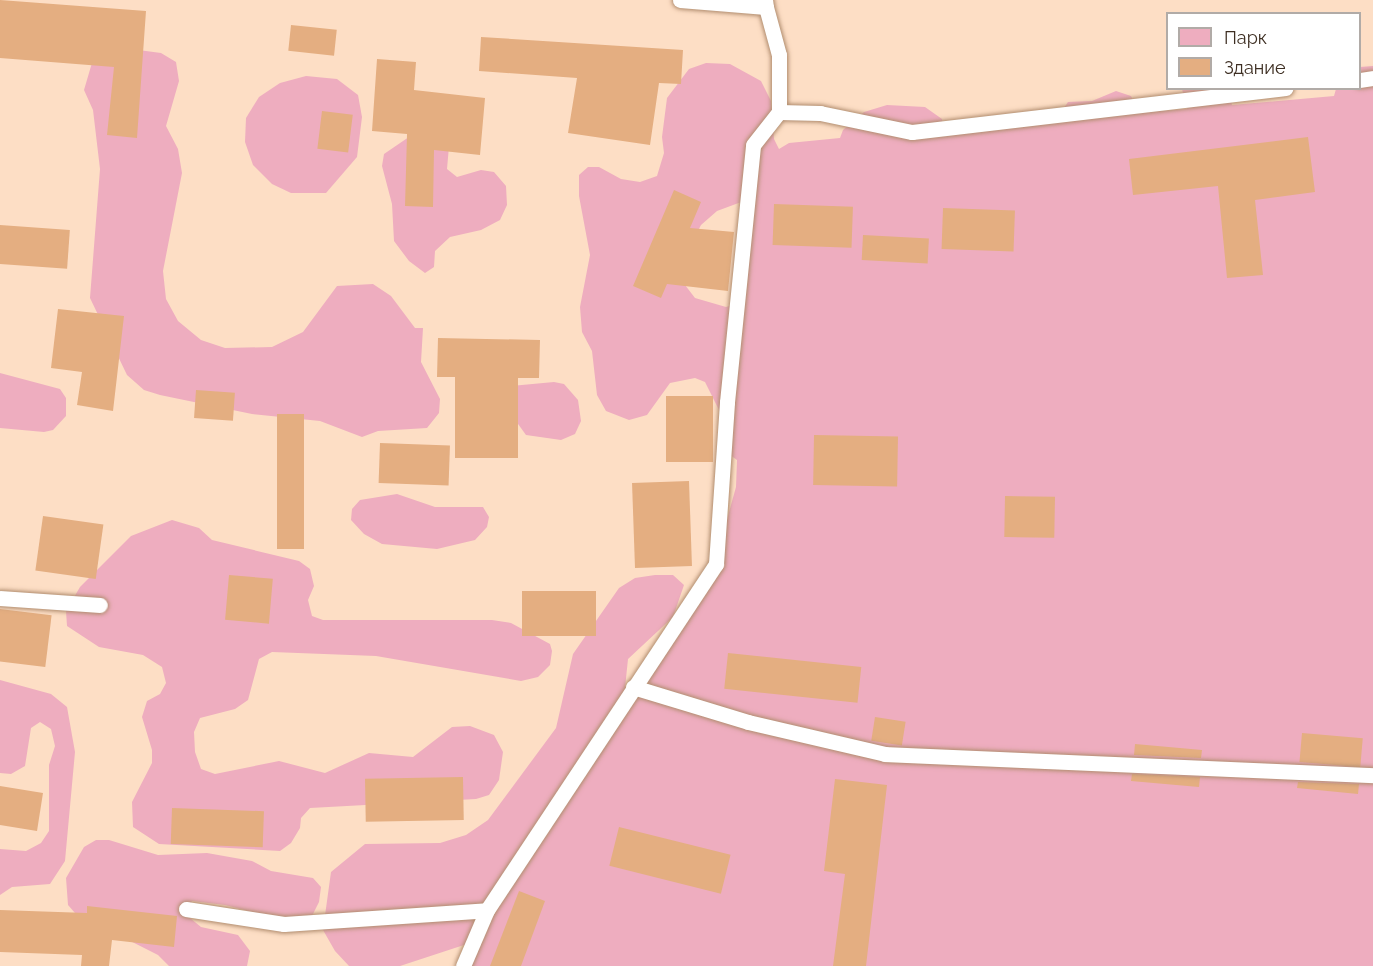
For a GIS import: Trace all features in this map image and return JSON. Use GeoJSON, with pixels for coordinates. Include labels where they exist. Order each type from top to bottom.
{"type":"FeatureCollection","features":[{"type":"Feature","properties":{"kind":"lane"},"geometry":{"type":"LineString","coordinates":[[462,966],[487,910],[716,564],[727,402],[753,145],[780,112],[779,55],[765,3],[680,0]]}},
{"type":"Feature","properties":{"kind":"lane"},"geometry":{"type":"LineString","coordinates":[[780,112],[819,113],[912,132],[1268,90]]}},
{"type":"Feature","properties":{"kind":"lane"},"geometry":{"type":"LineString","coordinates":[[0,598],[100,605]]}},
{"type":"Feature","properties":{"kind":"lane"},"geometry":{"type":"LineString","coordinates":[[633,687],[748,722],[885,754],[1373,775]]}},
{"type":"Feature","properties":{"kind":"lane"},"geometry":{"type":"LineString","coordinates":[[186,909],[284,924],[487,910]]}},
{"type":"Feature","properties":{"kind":"green space"},"geometry":{"type":"Polygon","coordinates":[[[108,46],[161,53],[176,62],[179,81],[166,126],[178,149],[182,173],[163,271],[166,299],[178,321],[201,340],[225,348],[272,347],[303,332],[337,286],[373,284],[391,296],[415,328],[423,328],[421,362],[440,399],[439,413],[427,428],[378,431],[362,437],[320,421],[252,414],[160,395],[144,390],[127,375],[90,298],[100,169],[93,110],[84,90],[94,56],[108,46]]]}},
{"type":"Feature","properties":{"kind":"green space"},"geometry":{"type":"Polygon","coordinates":[[[706,63],[730,64],[761,81],[771,101],[774,139],[779,149],[789,143],[840,138],[843,130],[864,112],[887,105],[925,107],[942,119],[944,129],[1062,111],[1068,102],[1092,101],[1116,91],[1131,96],[1136,106],[1133,113],[1187,109],[1182,90],[1228,90],[1232,105],[1334,96],[1336,90],[1361,90],[1361,67],[1373,66],[1373,966],[467,966],[467,944],[400,966],[349,966],[335,951],[323,930],[331,872],[365,844],[440,843],[466,835],[488,820],[556,728],[573,654],[619,588],[635,578],[655,575],[673,575],[684,585],[673,617],[628,659],[625,688],[711,577],[736,487],[737,460],[730,455],[720,412],[705,382],[695,378],[670,383],[647,415],[629,420],[606,411],[597,395],[592,351],[582,332],[580,307],[590,255],[579,196],[579,175],[588,167],[599,167],[621,179],[640,182],[657,176],[664,153],[662,137],[667,98],[689,69],[706,63]],[[752,198],[717,211],[701,225],[687,252],[685,285],[695,298],[726,307],[736,304],[747,288],[752,198]]]}},
{"type":"Feature","properties":{"kind":"green space"},"geometry":{"type":"Polygon","coordinates":[[[306,76],[337,79],[358,95],[362,117],[357,157],[326,193],[291,193],[272,184],[253,165],[245,142],[246,118],[259,97],[280,83],[306,76]]]}},
{"type":"Feature","properties":{"kind":"green space"},"geometry":{"type":"Polygon","coordinates":[[[425,126],[450,135],[447,169],[457,177],[481,170],[494,172],[506,186],[507,205],[500,220],[481,230],[450,237],[435,251],[434,267],[425,273],[409,261],[394,241],[392,204],[382,166],[384,154],[425,126]]]}},
{"type":"Feature","properties":{"kind":"green space"},"geometry":{"type":"Polygon","coordinates":[[[0,373],[60,389],[66,398],[66,416],[53,430],[44,432],[0,428],[0,373]]]}},
{"type":"Feature","properties":{"kind":"green space"},"geometry":{"type":"Polygon","coordinates":[[[554,382],[564,384],[578,400],[581,421],[575,434],[561,440],[526,435],[508,410],[511,386],[554,382]]]}},
{"type":"Feature","properties":{"kind":"green space"},"geometry":{"type":"Polygon","coordinates":[[[397,494],[435,507],[483,507],[489,517],[487,527],[475,540],[437,549],[382,544],[364,534],[351,520],[352,509],[360,500],[397,494]]]}},
{"type":"Feature","properties":{"kind":"green space"},"geometry":{"type":"Polygon","coordinates":[[[172,520],[199,528],[212,540],[299,561],[310,569],[314,586],[308,600],[312,616],[323,620],[492,620],[511,623],[550,644],[552,651],[550,665],[538,677],[521,681],[376,656],[272,652],[259,659],[248,700],[235,709],[200,718],[194,732],[195,752],[201,769],[215,774],[279,761],[325,773],[369,753],[413,757],[452,727],[470,726],[494,735],[503,752],[499,780],[489,795],[476,799],[310,808],[301,818],[300,828],[291,843],[280,851],[159,844],[133,827],[132,802],[152,763],[152,750],[142,717],[147,701],[160,694],[166,683],[162,667],[143,655],[99,647],[67,626],[66,611],[80,587],[131,536],[172,520]]]}},
{"type":"Feature","properties":{"kind":"green space"},"geometry":{"type":"Polygon","coordinates":[[[0,680],[51,694],[67,707],[75,752],[65,861],[50,884],[12,887],[0,895],[0,849],[26,851],[41,843],[49,831],[49,765],[55,746],[51,729],[40,722],[31,728],[25,766],[11,774],[0,773],[0,680]]]}},
{"type":"Feature","properties":{"kind":"green space"},"geometry":{"type":"Polygon","coordinates":[[[96,840],[109,840],[158,855],[207,853],[252,861],[271,871],[313,878],[321,887],[319,902],[307,926],[225,905],[192,901],[188,908],[190,918],[201,927],[238,935],[250,951],[247,966],[169,966],[158,955],[75,913],[68,905],[66,878],[84,847],[96,840]]]}},
{"type":"Feature","properties":{"kind":"building"},"geometry":{"type":"Polygon","coordinates":[[[0,0],[146,11],[137,138],[107,135],[114,67],[0,58],[0,0]]]}},
{"type":"Feature","properties":{"kind":"building"},"geometry":{"type":"Polygon","coordinates":[[[291,25],[337,30],[334,56],[288,51],[291,25]]]}},
{"type":"Feature","properties":{"kind":"building"},"geometry":{"type":"Polygon","coordinates":[[[481,37],[683,50],[681,84],[659,83],[650,145],[568,133],[577,78],[479,71],[481,37]]]}},
{"type":"Feature","properties":{"kind":"building"},"geometry":{"type":"Polygon","coordinates":[[[377,59],[416,62],[414,90],[485,98],[480,155],[434,150],[433,207],[405,206],[407,134],[372,131],[377,59]]]}},
{"type":"Feature","properties":{"kind":"building"},"geometry":{"type":"Polygon","coordinates":[[[322,111],[353,115],[348,152],[317,149],[322,111]]]}},
{"type":"Feature","properties":{"kind":"building"},"geometry":{"type":"Polygon","coordinates":[[[1308,137],[1315,192],[1255,200],[1263,275],[1227,278],[1218,186],[1133,195],[1129,159],[1308,137]]]}},
{"type":"Feature","properties":{"kind":"building"},"geometry":{"type":"Polygon","coordinates":[[[674,190],[701,202],[690,228],[734,232],[728,291],[667,284],[661,298],[633,286],[674,190]]]}},
{"type":"Feature","properties":{"kind":"building"},"geometry":{"type":"Polygon","coordinates":[[[774,204],[853,207],[852,248],[773,245],[774,204]]]}},
{"type":"Feature","properties":{"kind":"building"},"geometry":{"type":"Polygon","coordinates":[[[943,208],[1015,211],[1014,251],[942,249],[943,208]]]}},
{"type":"Feature","properties":{"kind":"building"},"geometry":{"type":"Polygon","coordinates":[[[0,225],[70,230],[67,269],[0,264],[0,225]]]}},
{"type":"Feature","properties":{"kind":"building"},"geometry":{"type":"Polygon","coordinates":[[[863,235],[929,238],[928,263],[862,260],[863,235]]]}},
{"type":"Feature","properties":{"kind":"building"},"geometry":{"type":"Polygon","coordinates":[[[58,309],[124,316],[113,411],[77,405],[82,372],[51,368],[58,309]]]}},
{"type":"Feature","properties":{"kind":"building"},"geometry":{"type":"Polygon","coordinates":[[[438,338],[540,340],[539,378],[518,378],[518,458],[455,458],[455,377],[437,377],[438,338]]]}},
{"type":"Feature","properties":{"kind":"building"},"geometry":{"type":"Polygon","coordinates":[[[196,390],[235,393],[233,421],[194,418],[196,390]]]}},
{"type":"Feature","properties":{"kind":"building"},"geometry":{"type":"Polygon","coordinates":[[[666,396],[713,396],[713,462],[666,462],[666,396]]]}},
{"type":"Feature","properties":{"kind":"building"},"geometry":{"type":"Polygon","coordinates":[[[277,414],[304,414],[304,549],[277,549],[277,414]]]}},
{"type":"Feature","properties":{"kind":"building"},"geometry":{"type":"Polygon","coordinates":[[[814,435],[898,436],[897,486],[813,485],[814,435]]]}},
{"type":"Feature","properties":{"kind":"building"},"geometry":{"type":"Polygon","coordinates":[[[380,443],[450,445],[449,485],[379,483],[380,443]]]}},
{"type":"Feature","properties":{"kind":"building"},"geometry":{"type":"Polygon","coordinates":[[[689,481],[692,566],[635,568],[632,483],[689,481]]]}},
{"type":"Feature","properties":{"kind":"building"},"geometry":{"type":"Polygon","coordinates":[[[1005,496],[1055,497],[1054,538],[1004,537],[1005,496]]]}},
{"type":"Feature","properties":{"kind":"building"},"geometry":{"type":"Polygon","coordinates":[[[43,516],[103,524],[96,579],[35,570],[43,516]]]}},
{"type":"Feature","properties":{"kind":"building"},"geometry":{"type":"Polygon","coordinates":[[[229,575],[273,579],[269,624],[225,620],[229,575]]]}},
{"type":"Feature","properties":{"kind":"building"},"geometry":{"type":"Polygon","coordinates":[[[522,591],[596,591],[596,636],[522,636],[522,591]]]}},
{"type":"Feature","properties":{"kind":"building"},"geometry":{"type":"Polygon","coordinates":[[[0,609],[52,615],[45,667],[0,661],[0,609]]]}},
{"type":"Feature","properties":{"kind":"building"},"geometry":{"type":"Polygon","coordinates":[[[728,653],[861,667],[858,703],[724,689],[728,653]]]}},
{"type":"Feature","properties":{"kind":"building"},"geometry":{"type":"Polygon","coordinates":[[[875,717],[906,722],[902,746],[871,741],[875,717]]]}},
{"type":"Feature","properties":{"kind":"building"},"geometry":{"type":"Polygon","coordinates":[[[1302,733],[1363,738],[1360,767],[1299,762],[1302,733]]]}},
{"type":"Feature","properties":{"kind":"building"},"geometry":{"type":"Polygon","coordinates":[[[1135,744],[1202,750],[1201,758],[1134,755],[1135,744]]]}},
{"type":"Feature","properties":{"kind":"building"},"geometry":{"type":"Polygon","coordinates":[[[1132,774],[1200,777],[1199,787],[1131,781],[1132,774]]]}},
{"type":"Feature","properties":{"kind":"building"},"geometry":{"type":"Polygon","coordinates":[[[463,777],[464,820],[366,822],[365,779],[463,777]]]}},
{"type":"Feature","properties":{"kind":"building"},"geometry":{"type":"Polygon","coordinates":[[[835,779],[887,785],[866,966],[833,966],[845,874],[824,871],[835,779]]]}},
{"type":"Feature","properties":{"kind":"building"},"geometry":{"type":"Polygon","coordinates":[[[1298,782],[1359,784],[1358,794],[1297,788],[1298,782]]]}},
{"type":"Feature","properties":{"kind":"building"},"geometry":{"type":"Polygon","coordinates":[[[0,786],[43,793],[37,831],[0,825],[0,786]]]}},
{"type":"Feature","properties":{"kind":"building"},"geometry":{"type":"Polygon","coordinates":[[[172,808],[264,811],[263,847],[171,844],[172,808]]]}},
{"type":"Feature","properties":{"kind":"building"},"geometry":{"type":"Polygon","coordinates":[[[619,827],[731,855],[721,894],[609,866],[619,827]]]}},
{"type":"Feature","properties":{"kind":"building"},"geometry":{"type":"Polygon","coordinates":[[[519,891],[545,901],[521,966],[490,966],[519,891]]]}},
{"type":"Feature","properties":{"kind":"building"},"geometry":{"type":"Polygon","coordinates":[[[87,906],[177,916],[174,947],[112,940],[109,966],[81,966],[82,955],[0,952],[0,910],[87,913],[87,906]]]}}]}
